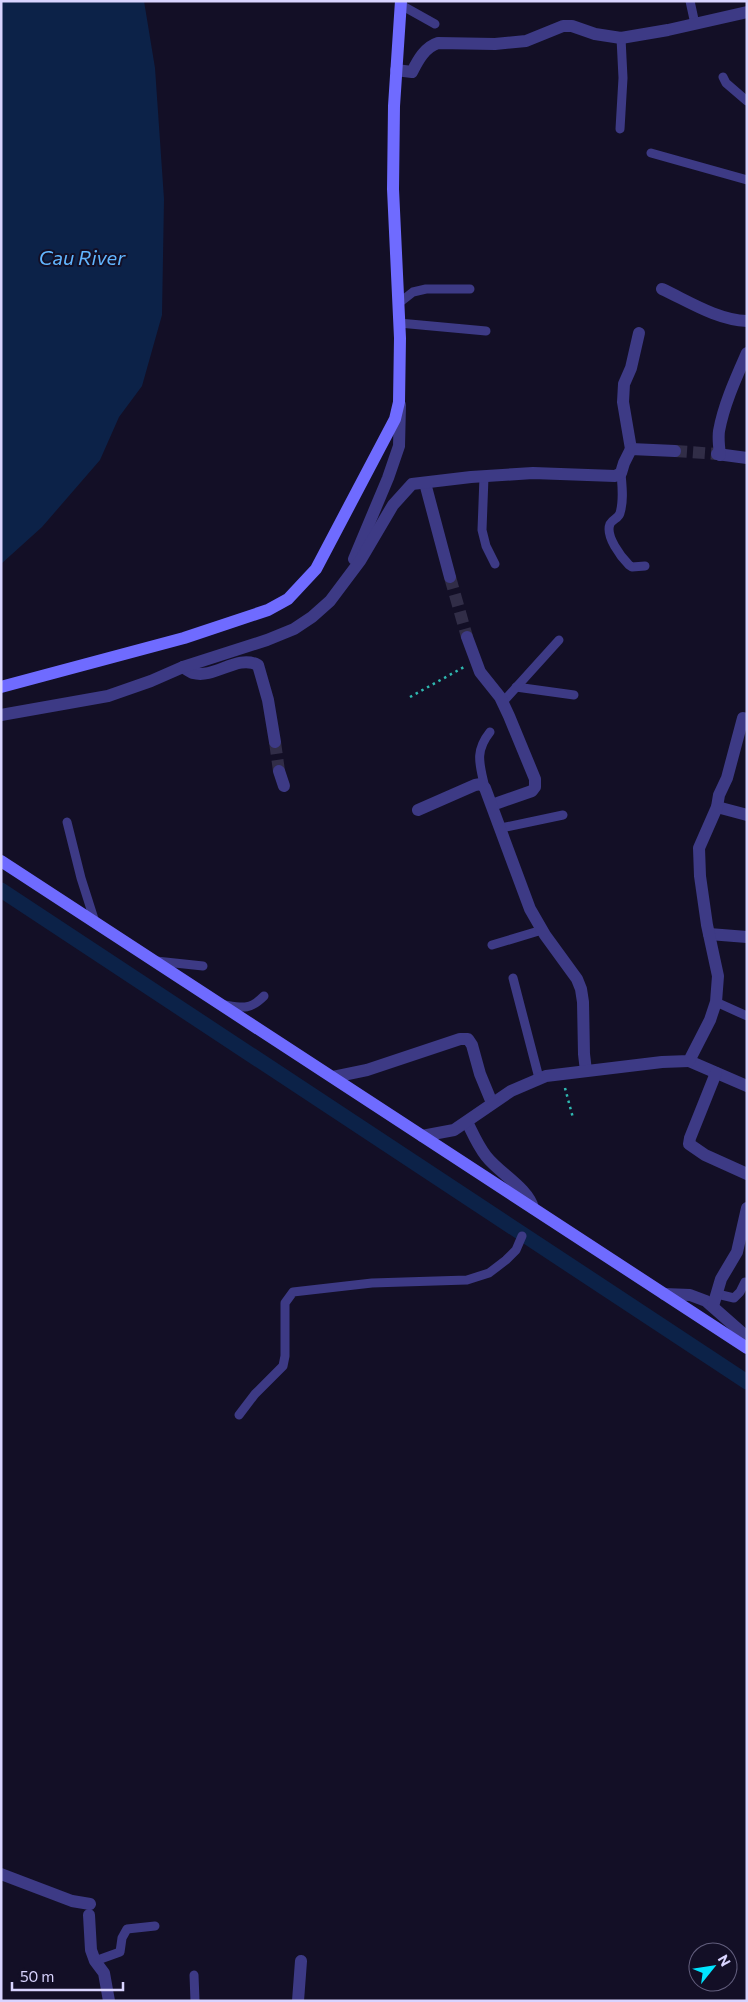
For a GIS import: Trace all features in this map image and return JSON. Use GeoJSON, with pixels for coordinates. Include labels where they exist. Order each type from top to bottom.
{"type":"FeatureCollection","features":[{"type":"Feature","properties":{"kind":"street"},"geometry":{"type":"LineString","coordinates":[[345,580],[377,505],[399,446],[400,323],[393,189],[394,106],[401,3]]}},
{"type":"Feature","properties":{"kind":"street"},"geometry":{"type":"LineString","coordinates":[[396,70],[412,72],[422,56],[432,45],[438,43],[495,44],[526,41],[563,26],[572,26],[596,34],[621,38],[747,12]]}},
{"type":"Feature","properties":{"kind":"street"},"geometry":{"type":"LineString","coordinates":[[662,289],[716,314],[735,321],[747,321]]}},
{"type":"Feature","properties":{"kind":"street"},"geometry":{"type":"LineString","coordinates":[[1,715],[108,696],[151,681],[183,667],[294,629],[312,617],[330,600],[360,561],[393,505],[407,487],[412,484],[533,473],[615,476],[621,473],[631,449],[623,402],[624,384],[631,368],[639,333]]}},
{"type":"Feature","properties":{"kind":"street"},"geometry":{"type":"LineString","coordinates":[[747,353],[723,415],[719,432],[718,454],[747,458]]}},
{"type":"Feature","properties":{"kind":"street"},"geometry":{"type":"LineString","coordinates":[[1,687],[184,638],[268,610],[288,599],[316,569],[395,419],[399,402]]}},
{"type":"Feature","properties":{"kind":"street"},"geometry":{"type":"LineString","coordinates":[[631,449],[674,451]]}},
{"type":"Feature","properties":{"kind":"street"},"geometry":{"type":"LineString","coordinates":[[425,483],[450,577]]}},
{"type":"Feature","properties":{"kind":"street"},"geometry":{"type":"LineString","coordinates":[[467,637],[476,661],[488,684],[495,690],[502,702],[535,779],[535,787],[532,791],[492,805]]}},
{"type":"Feature","properties":{"kind":"street"},"geometry":{"type":"LineString","coordinates":[[183,667],[192,673],[202,674],[248,661],[258,665],[268,700],[275,742]]}},
{"type":"Feature","properties":{"kind":"street"},"geometry":{"type":"LineString","coordinates":[[689,1061],[704,1035],[716,1002],[718,976],[700,876],[699,848],[717,807],[719,795],[746,716]]}},
{"type":"Feature","properties":{"kind":"street"},"geometry":{"type":"LineString","coordinates":[[279,771],[284,786]]}},
{"type":"Feature","properties":{"kind":"street"},"geometry":{"type":"LineString","coordinates":[[418,810],[474,784],[481,784],[485,788],[530,910],[577,979],[583,1002],[586,1072]]}},
{"type":"Feature","properties":{"kind":"street"},"geometry":{"type":"LineString","coordinates":[[717,807],[747,815]]}},
{"type":"Feature","properties":{"kind":"street"},"geometry":{"type":"LineString","coordinates":[[1,861],[422,1136],[532,1212],[747,1348]]}},
{"type":"Feature","properties":{"kind":"street"},"geometry":{"type":"LineString","coordinates":[[709,934],[747,936]]}},
{"type":"Feature","properties":{"kind":"street"},"geometry":{"type":"LineString","coordinates":[[332,1077],[367,1070],[460,1039],[468,1039],[472,1045],[480,1074],[492,1103]]}},
{"type":"Feature","properties":{"kind":"street"},"geometry":{"type":"LineString","coordinates":[[422,1136],[454,1130],[512,1091],[539,1078],[562,1074],[662,1062],[689,1061],[747,1086]]}},
{"type":"Feature","properties":{"kind":"street"},"geometry":{"type":"LineString","coordinates":[[716,1073],[690,1138],[690,1144],[705,1155],[747,1174]]}},
{"type":"Feature","properties":{"kind":"street"},"geometry":{"type":"LineString","coordinates":[[467,1122],[487,1157],[531,1200],[532,1212]]}},
{"type":"Feature","properties":{"kind":"street"},"geometry":{"type":"LineString","coordinates":[[712,1306],[721,1279],[737,1252],[747,1208]]}},
{"type":"Feature","properties":{"kind":"street"},"geometry":{"type":"LineString","coordinates":[[664,1294],[690,1295],[706,1301],[747,1337]]}},
{"type":"Feature","properties":{"kind":"street"},"geometry":{"type":"LineString","coordinates":[[1,1874],[72,1901],[89,1910],[91,1950],[95,1962],[104,1973],[109,2001]]}},
{"type":"Feature","properties":{"kind":"street"},"geometry":{"type":"LineString","coordinates":[[298,2001],[301,1961]]}},
{"type":"Feature","properties":{"kind":"lane"},"geometry":{"type":"LineString","coordinates":[[690,1],[695,24]]}},
{"type":"Feature","properties":{"kind":"lane"},"geometry":{"type":"LineString","coordinates":[[401,3],[434,24]]}},
{"type":"Feature","properties":{"kind":"lane"},"geometry":{"type":"LineString","coordinates":[[620,129],[623,78],[621,38]]}},
{"type":"Feature","properties":{"kind":"lane"},"geometry":{"type":"LineString","coordinates":[[723,77],[726,83],[747,101]]}},
{"type":"Feature","properties":{"kind":"lane"},"geometry":{"type":"LineString","coordinates":[[651,153],[747,180]]}},
{"type":"Feature","properties":{"kind":"lane"},"geometry":{"type":"LineString","coordinates":[[399,303],[413,292],[426,289],[470,290]]}},
{"type":"Feature","properties":{"kind":"lane"},"geometry":{"type":"LineString","coordinates":[[400,323],[486,331]]}},
{"type":"Feature","properties":{"kind":"lane"},"geometry":{"type":"LineString","coordinates":[[621,473],[622,501],[620,514],[610,523],[609,533],[612,542],[629,565],[632,567],[645,566]]}},
{"type":"Feature","properties":{"kind":"lane"},"geometry":{"type":"LineString","coordinates":[[484,477],[482,530],[486,546],[495,564]]}},
{"type":"Feature","properties":{"kind":"lane"},"geometry":{"type":"LineString","coordinates":[[502,702],[559,640]]}},
{"type":"Feature","properties":{"kind":"lane"},"geometry":{"type":"LineString","coordinates":[[516,687],[574,695]]}},
{"type":"Feature","properties":{"kind":"lane"},"geometry":{"type":"LineString","coordinates":[[485,788],[479,760],[482,742],[490,732]]}},
{"type":"Feature","properties":{"kind":"lane"},"geometry":{"type":"LineString","coordinates":[[501,828],[563,816]]}},
{"type":"Feature","properties":{"kind":"lane"},"geometry":{"type":"LineString","coordinates":[[67,822],[81,878],[95,922]]}},
{"type":"Feature","properties":{"kind":"lane"},"geometry":{"type":"LineString","coordinates":[[492,945],[542,930]]}},
{"type":"Feature","properties":{"kind":"lane"},"geometry":{"type":"LineString","coordinates":[[156,961],[202,966]]}},
{"type":"Feature","properties":{"kind":"lane"},"geometry":{"type":"LineString","coordinates":[[513,978],[539,1078]]}},
{"type":"Feature","properties":{"kind":"lane"},"geometry":{"type":"LineString","coordinates":[[222,1004],[243,1008],[256,1004],[264,996]]}},
{"type":"Feature","properties":{"kind":"lane"},"geometry":{"type":"LineString","coordinates":[[716,1002],[747,1016]]}},
{"type":"Feature","properties":{"kind":"lane"},"geometry":{"type":"LineString","coordinates":[[239,1415],[255,1394],[283,1366],[285,1356],[285,1303],[293,1292],[372,1283],[467,1280],[489,1273],[506,1260],[516,1250],[522,1236]]}},
{"type":"Feature","properties":{"kind":"lane"},"geometry":{"type":"LineString","coordinates":[[717,1294],[734,1298],[740,1292],[745,1282]]}},
{"type":"Feature","properties":{"kind":"lane"},"geometry":{"type":"LineString","coordinates":[[95,1962],[120,1952],[122,1938],[127,1929],[155,1926]]}},
{"type":"Feature","properties":{"kind":"lane"},"geometry":{"type":"LineString","coordinates":[[194,1975],[195,2001]]}},
{"type":"Feature","properties":{"kind":"path"},"geometry":{"type":"LineString","coordinates":[[410,697],[476,661]]}},
{"type":"Feature","properties":{"kind":"path"},"geometry":{"type":"LineString","coordinates":[[562,1074],[573,1118]]}},
{"type":"Feature","properties":{"kind":"water","name":"Cau River"},"geometry":{"type":"Polygon","coordinates":[[[1,1],[144,1],[155,68],[164,199],[162,315],[142,386],[119,417],[100,460],[42,527],[1,564],[1,1]]]}},
{"type":"Feature","properties":{"kind":"waterway"},"geometry":{"type":"LineString","coordinates":[[1,890],[747,1382]]}},
{"type":"Feature","properties":{"kind":"tunnel"},"geometry":{"type":"LineString","coordinates":[[675,451],[717,454]]}},
{"type":"Feature","properties":{"kind":"tunnel"},"geometry":{"type":"LineString","coordinates":[[450,577],[467,637]]}},
{"type":"Feature","properties":{"kind":"tunnel"},"geometry":{"type":"LineString","coordinates":[[275,742],[279,771]]}}]}
